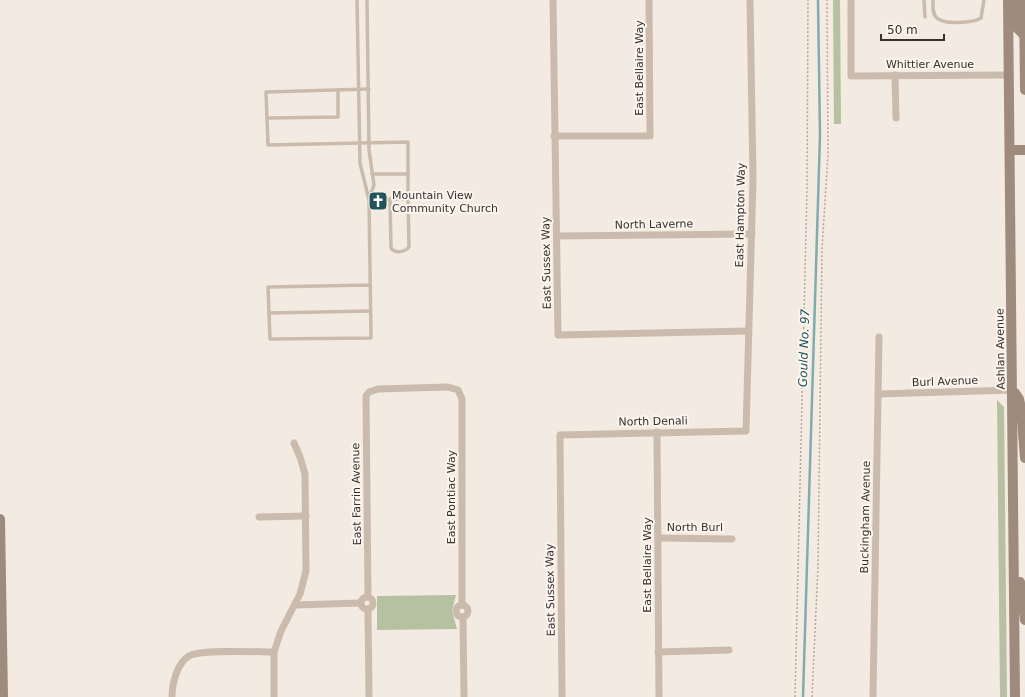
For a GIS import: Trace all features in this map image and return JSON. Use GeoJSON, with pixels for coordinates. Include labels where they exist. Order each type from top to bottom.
{"type":"FeatureCollection","features":[{"type":"Feature","properties":{"kind":"main road","name":"Ashlan Avenue"},"geometry":{"type":"LineString","coordinates":[[1008,0],[1016,697]]}},
{"type":"Feature","properties":{"kind":"main road"},"geometry":{"type":"LineString","coordinates":[[1016,0],[1017,28],[1025,36]]}},
{"type":"Feature","properties":{"kind":"main road"},"geometry":{"type":"LineString","coordinates":[[1024,0],[1025,90]]}},
{"type":"Feature","properties":{"kind":"main road"},"geometry":{"type":"LineString","coordinates":[[1010,150],[1025,150]]}},
{"type":"Feature","properties":{"kind":"main road"},"geometry":{"type":"LineString","coordinates":[[1013,390],[1019,400],[1021,408],[1025,458]]}},
{"type":"Feature","properties":{"kind":"main road"},"geometry":{"type":"LineString","coordinates":[[0,519],[1,677],[3,697]]}},
{"type":"Feature","properties":{"kind":"main road"},"geometry":{"type":"LineString","coordinates":[[1014,552],[1025,620]]}},
{"type":"Feature","properties":{"kind":"street","name":"East Sussex Way"},"geometry":{"type":"LineString","coordinates":[[553,0],[558,335],[748,331]]}},
{"type":"Feature","properties":{"kind":"street","name":"East Bellaire Way"},"geometry":{"type":"LineString","coordinates":[[554,136],[650,136],[649,0]]}},
{"type":"Feature","properties":{"kind":"street","name":"East Hampton Way"},"geometry":{"type":"LineString","coordinates":[[746,430],[752,234],[750,0]]}},
{"type":"Feature","properties":{"kind":"street","name":"Whittier Avenue"},"geometry":{"type":"LineString","coordinates":[[851,0],[851,76],[1009,75]]}},
{"type":"Feature","properties":{"kind":"street"},"geometry":{"type":"LineString","coordinates":[[895,75],[896,118]]}},
{"type":"Feature","properties":{"kind":"street","name":"North Laverne"},"geometry":{"type":"LineString","coordinates":[[557,236],[752,234]]}},
{"type":"Feature","properties":{"kind":"street","name":"Buckingham Avenue"},"geometry":{"type":"LineString","coordinates":[[873,697],[879,337]]}},
{"type":"Feature","properties":{"kind":"street","name":"East Pontiac Way"},"geometry":{"type":"LineString","coordinates":[[369,392],[378,388],[448,387],[458,390],[462,399],[462,605],[457,608],[456,611],[459,616],[463,618],[464,697]]}},
{"type":"Feature","properties":{"kind":"street","name":"Burl Avenue"},"geometry":{"type":"LineString","coordinates":[[878,394],[1013,390]]}},
{"type":"Feature","properties":{"kind":"street","name":"East Farrin Avenue"},"geometry":{"type":"LineString","coordinates":[[368,597],[366,402],[369,392]]}},
{"type":"Feature","properties":{"kind":"street","name":"North Denali"},"geometry":{"type":"LineString","coordinates":[[560,435],[746,430]]}},
{"type":"Feature","properties":{"kind":"street","name":"East Bellaire Way"},"geometry":{"type":"LineString","coordinates":[[657,432],[659,697]]}},
{"type":"Feature","properties":{"kind":"street","name":"East Sussex Way"},"geometry":{"type":"LineString","coordinates":[[560,435],[562,697]]}},
{"type":"Feature","properties":{"kind":"street"},"geometry":{"type":"LineString","coordinates":[[274,697],[274,652],[281,631],[295,605],[306,571],[305,474],[294,444]]}},
{"type":"Feature","properties":{"kind":"street"},"geometry":{"type":"LineString","coordinates":[[259,517],[306,516]]}},
{"type":"Feature","properties":{"kind":"street","name":"North Burl"},"geometry":{"type":"LineString","coordinates":[[659,538],[732,539]]}},
{"type":"Feature","properties":{"kind":"street"},"geometry":{"type":"LineString","coordinates":[[361,604],[363,598],[368,597],[373,603],[372,607],[368,610],[369,697]]}},
{"type":"Feature","properties":{"kind":"street"},"geometry":{"type":"LineString","coordinates":[[295,605],[361,604]]}},
{"type":"Feature","properties":{"kind":"street"},"geometry":{"type":"LineString","coordinates":[[361,604],[364,609],[368,610]]}},
{"type":"Feature","properties":{"kind":"street"},"geometry":{"type":"LineString","coordinates":[[658,652],[729,650]]}},
{"type":"Feature","properties":{"kind":"street"},"geometry":{"type":"LineString","coordinates":[[172,697],[177,672],[182,662],[195,653],[274,652]]}},
{"type":"Feature","properties":{"kind":"lane"},"geometry":{"type":"LineString","coordinates":[[924,0],[925,17]]}},
{"type":"Feature","properties":{"kind":"lane"},"geometry":{"type":"LineString","coordinates":[[933,0],[933,12],[938,20],[951,22],[976,21],[981,18],[984,0]]}},
{"type":"Feature","properties":{"kind":"lane"},"geometry":{"type":"LineString","coordinates":[[369,200],[374,186],[369,142],[367,1],[357,1],[360,163],[369,200],[371,338],[270,339],[268,287],[370,286]]}},
{"type":"Feature","properties":{"kind":"lane"},"geometry":{"type":"LineString","coordinates":[[267,118],[338,117],[338,90]]}},
{"type":"Feature","properties":{"kind":"lane"},"geometry":{"type":"LineString","coordinates":[[369,90],[266,92],[268,144],[408,142],[409,247],[404,251],[393,250],[391,248],[390,199]]}},
{"type":"Feature","properties":{"kind":"lane"},"geometry":{"type":"LineString","coordinates":[[372,174],[408,174]]}},
{"type":"Feature","properties":{"kind":"lane"},"geometry":{"type":"LineString","coordinates":[[369,200],[408,198]]}},
{"type":"Feature","properties":{"kind":"lane"},"geometry":{"type":"LineString","coordinates":[[269,313],[370,311]]}},
{"type":"Feature","properties":{"kind":"path"},"geometry":{"type":"LineString","coordinates":[[795,697],[807,188],[808,0]]}},
{"type":"Feature","properties":{"kind":"path"},"geometry":{"type":"LineString","coordinates":[[812,697],[818,567],[822,249],[828,155],[827,0]]}},
{"type":"Feature","properties":{"kind":"green space"},"geometry":{"type":"Polygon","coordinates":[[[833,0],[840,0],[841,124],[834,124],[833,0]]]}},
{"type":"Feature","properties":{"kind":"green space"},"geometry":{"type":"Polygon","coordinates":[[[997,400],[1004,407],[1007,697],[1000,697],[997,400]]]}},
{"type":"Feature","properties":{"kind":"green space"},"geometry":{"type":"Polygon","coordinates":[[[456,595],[452,611],[457,629],[377,630],[377,596],[456,595]]]}},
{"type":"Feature","properties":{"kind":"waterway","name":"Gould No. 97"},"geometry":{"type":"LineString","coordinates":[[803,697],[820,135],[818,0]]}},
{"type":"Feature","properties":{"kind":"place","name":"Mountain View Community Church"},"geometry":{"type":"Point","coordinates":[378,201]}}]}
